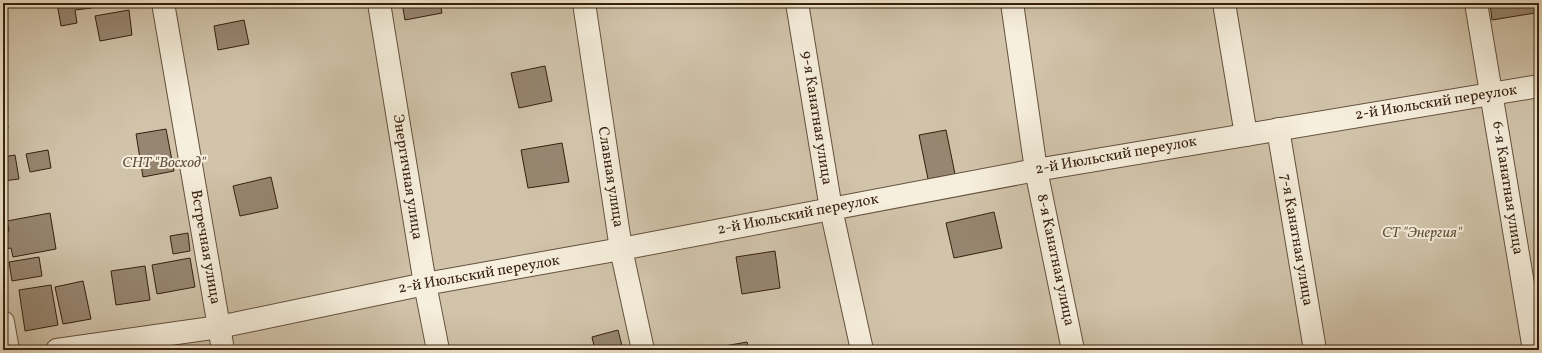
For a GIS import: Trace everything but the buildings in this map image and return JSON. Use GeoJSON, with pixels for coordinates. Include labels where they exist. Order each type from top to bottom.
{"type":"FeatureCollection","features":[{"type":"Feature","properties":{"kind":"lane","name":"Встречная улица"},"geometry":{"type":"LineString","coordinates":[[163,3],[222,350]]}},
{"type":"Feature","properties":{"kind":"lane","name":"Энергичная улица"},"geometry":{"type":"LineString","coordinates":[[379,3],[425,284],[438,350]]}},
{"type":"Feature","properties":{"kind":"lane","name":"Славная улица"},"geometry":{"type":"LineString","coordinates":[[584,3],[621,249],[643,350]]}},
{"type":"Feature","properties":{"kind":"lane","name":"9-я Канатная улица"},"geometry":{"type":"LineString","coordinates":[[797,3],[831,209],[862,350]]}},
{"type":"Feature","properties":{"kind":"lane","name":"8-я Канатная улица"},"geometry":{"type":"LineString","coordinates":[[1012,3],[1036,170],[1073,350]]}},
{"type":"Feature","properties":{"kind":"lane"},"geometry":{"type":"LineString","coordinates":[[1224,3],[1246,134]]}},
{"type":"Feature","properties":{"kind":"lane","name":"6-я Канатная улица"},"geometry":{"type":"LineString","coordinates":[[1476,3],[1534,350]]}},
{"type":"Feature","properties":{"kind":"lane","name":"2-й Июльский переулок"},"geometry":{"type":"LineString","coordinates":[[57,350],[219,327],[425,284],[621,249],[1036,170],[1539,86]]}},
{"type":"Feature","properties":{"kind":"lane","name":"7-я Канатная улица"},"geometry":{"type":"LineString","coordinates":[[1278,129],[1315,350]]}},
{"type":"Feature","properties":{"kind":"lane"},"geometry":{"type":"LineString","coordinates":[[3,322],[8,350]]}},
{"type":"Feature","properties":{"kind":"green space","name":"СНТ \"Восход\""},"geometry":{"type":"Polygon","coordinates":[[[3,3],[1539,3],[1539,350],[3,350],[3,3]]]}},
{"type":"Feature","properties":{"kind":"park label","name":"СТ \"Энергия\""},"geometry":{"type":"Point","coordinates":[1422,233]}}]}
